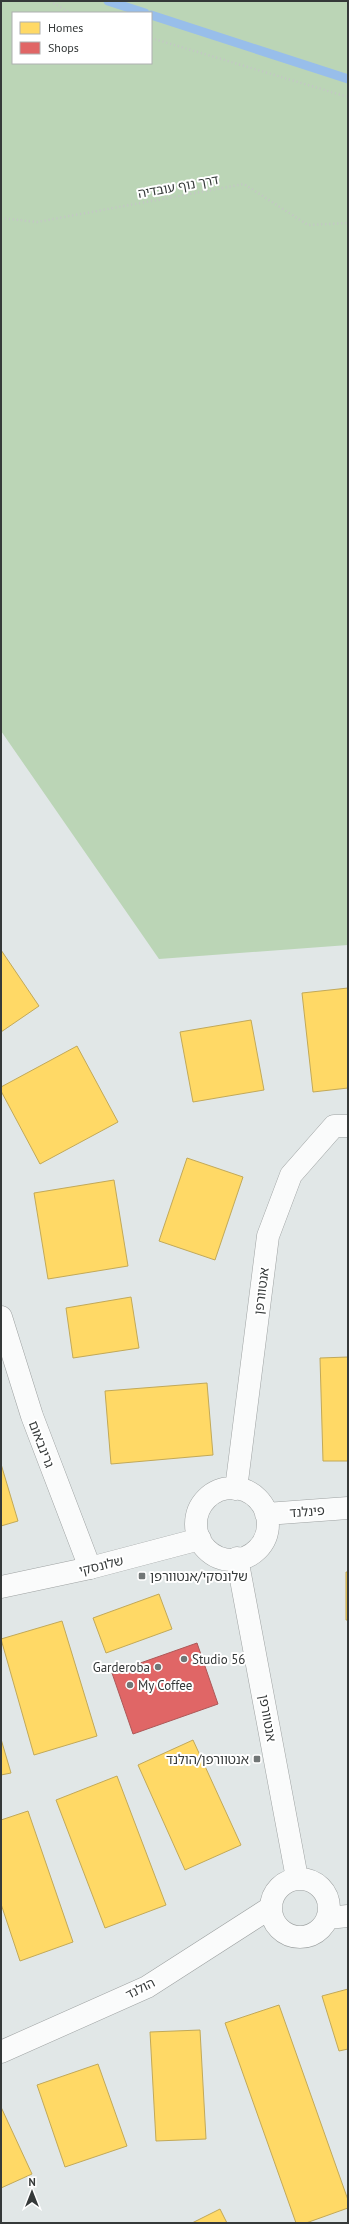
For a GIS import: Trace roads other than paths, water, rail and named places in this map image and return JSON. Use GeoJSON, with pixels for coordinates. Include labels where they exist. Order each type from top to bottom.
{"type":"FeatureCollection","features":[{"type":"Feature","properties":{"kind":"street","name":"אנטוורפן"},"geometry":{"type":"LineString","coordinates":[[236,1489],[268,1236],[291,1175],[334,1126],[348,1126]]}},
{"type":"Feature","properties":{"kind":"street","name":"גרינבאום"},"geometry":{"type":"LineString","coordinates":[[1,1317],[32,1416],[90,1568]]}},
{"type":"Feature","properties":{"kind":"street"},"geometry":{"type":"LineString","coordinates":[[225,1488],[246,1490],[256,1496],[263,1504],[266,1514],[269,1526],[266,1538],[259,1549],[249,1557],[226,1560],[215,1557],[205,1550],[195,1529],[195,1518],[199,1507],[205,1498],[214,1492],[225,1488]]}},
{"type":"Feature","properties":{"kind":"street","name":"פינלנד"},"geometry":{"type":"LineString","coordinates":[[266,1514],[348,1508]]}},
{"type":"Feature","properties":{"kind":"street","name":"שלונסקי"},"geometry":{"type":"LineString","coordinates":[[1,1587],[90,1568],[200,1539]]}},
{"type":"Feature","properties":{"kind":"street","name":"אנטוורפן"},"geometry":{"type":"LineString","coordinates":[[237,1558],[297,1878]]}},
{"type":"Feature","properties":{"kind":"street"},"geometry":{"type":"LineString","coordinates":[[297,1878],[307,1879],[316,1883],[324,1890],[329,1904],[338,1917],[314,1933],[304,1937],[285,1933],[277,1927],[272,1918],[270,1908],[275,1892],[288,1880],[297,1878]]}},
{"type":"Feature","properties":{"kind":"street","name":"הולנד"},"geometry":{"type":"LineString","coordinates":[[1,2052],[147,1987],[270,1908]]}},
{"type":"Feature","properties":{"kind":"waterway"},"geometry":{"type":"LineString","coordinates":[[108,1],[142,12]]}},
{"type":"Feature","properties":{"kind":"waterway"},"geometry":{"type":"LineString","coordinates":[[152,15],[348,79]]}},
{"type":"Feature","properties":{"kind":"place","name":"שלונסקי/אנטוורפן"},"geometry":{"type":"Point","coordinates":[142,1576]}},
{"type":"Feature","properties":{"kind":"place","name":"Studio 56"},"geometry":{"type":"Point","coordinates":[184,1659]}},
{"type":"Feature","properties":{"kind":"place","name":"Garderoba"},"geometry":{"type":"Point","coordinates":[158,1667]}},
{"type":"Feature","properties":{"kind":"place","name":"My Coffee"},"geometry":{"type":"Point","coordinates":[130,1685]}},
{"type":"Feature","properties":{"kind":"place","name":"אנטוורפן/הולנד"},"geometry":{"type":"Point","coordinates":[257,1759]}}]}
